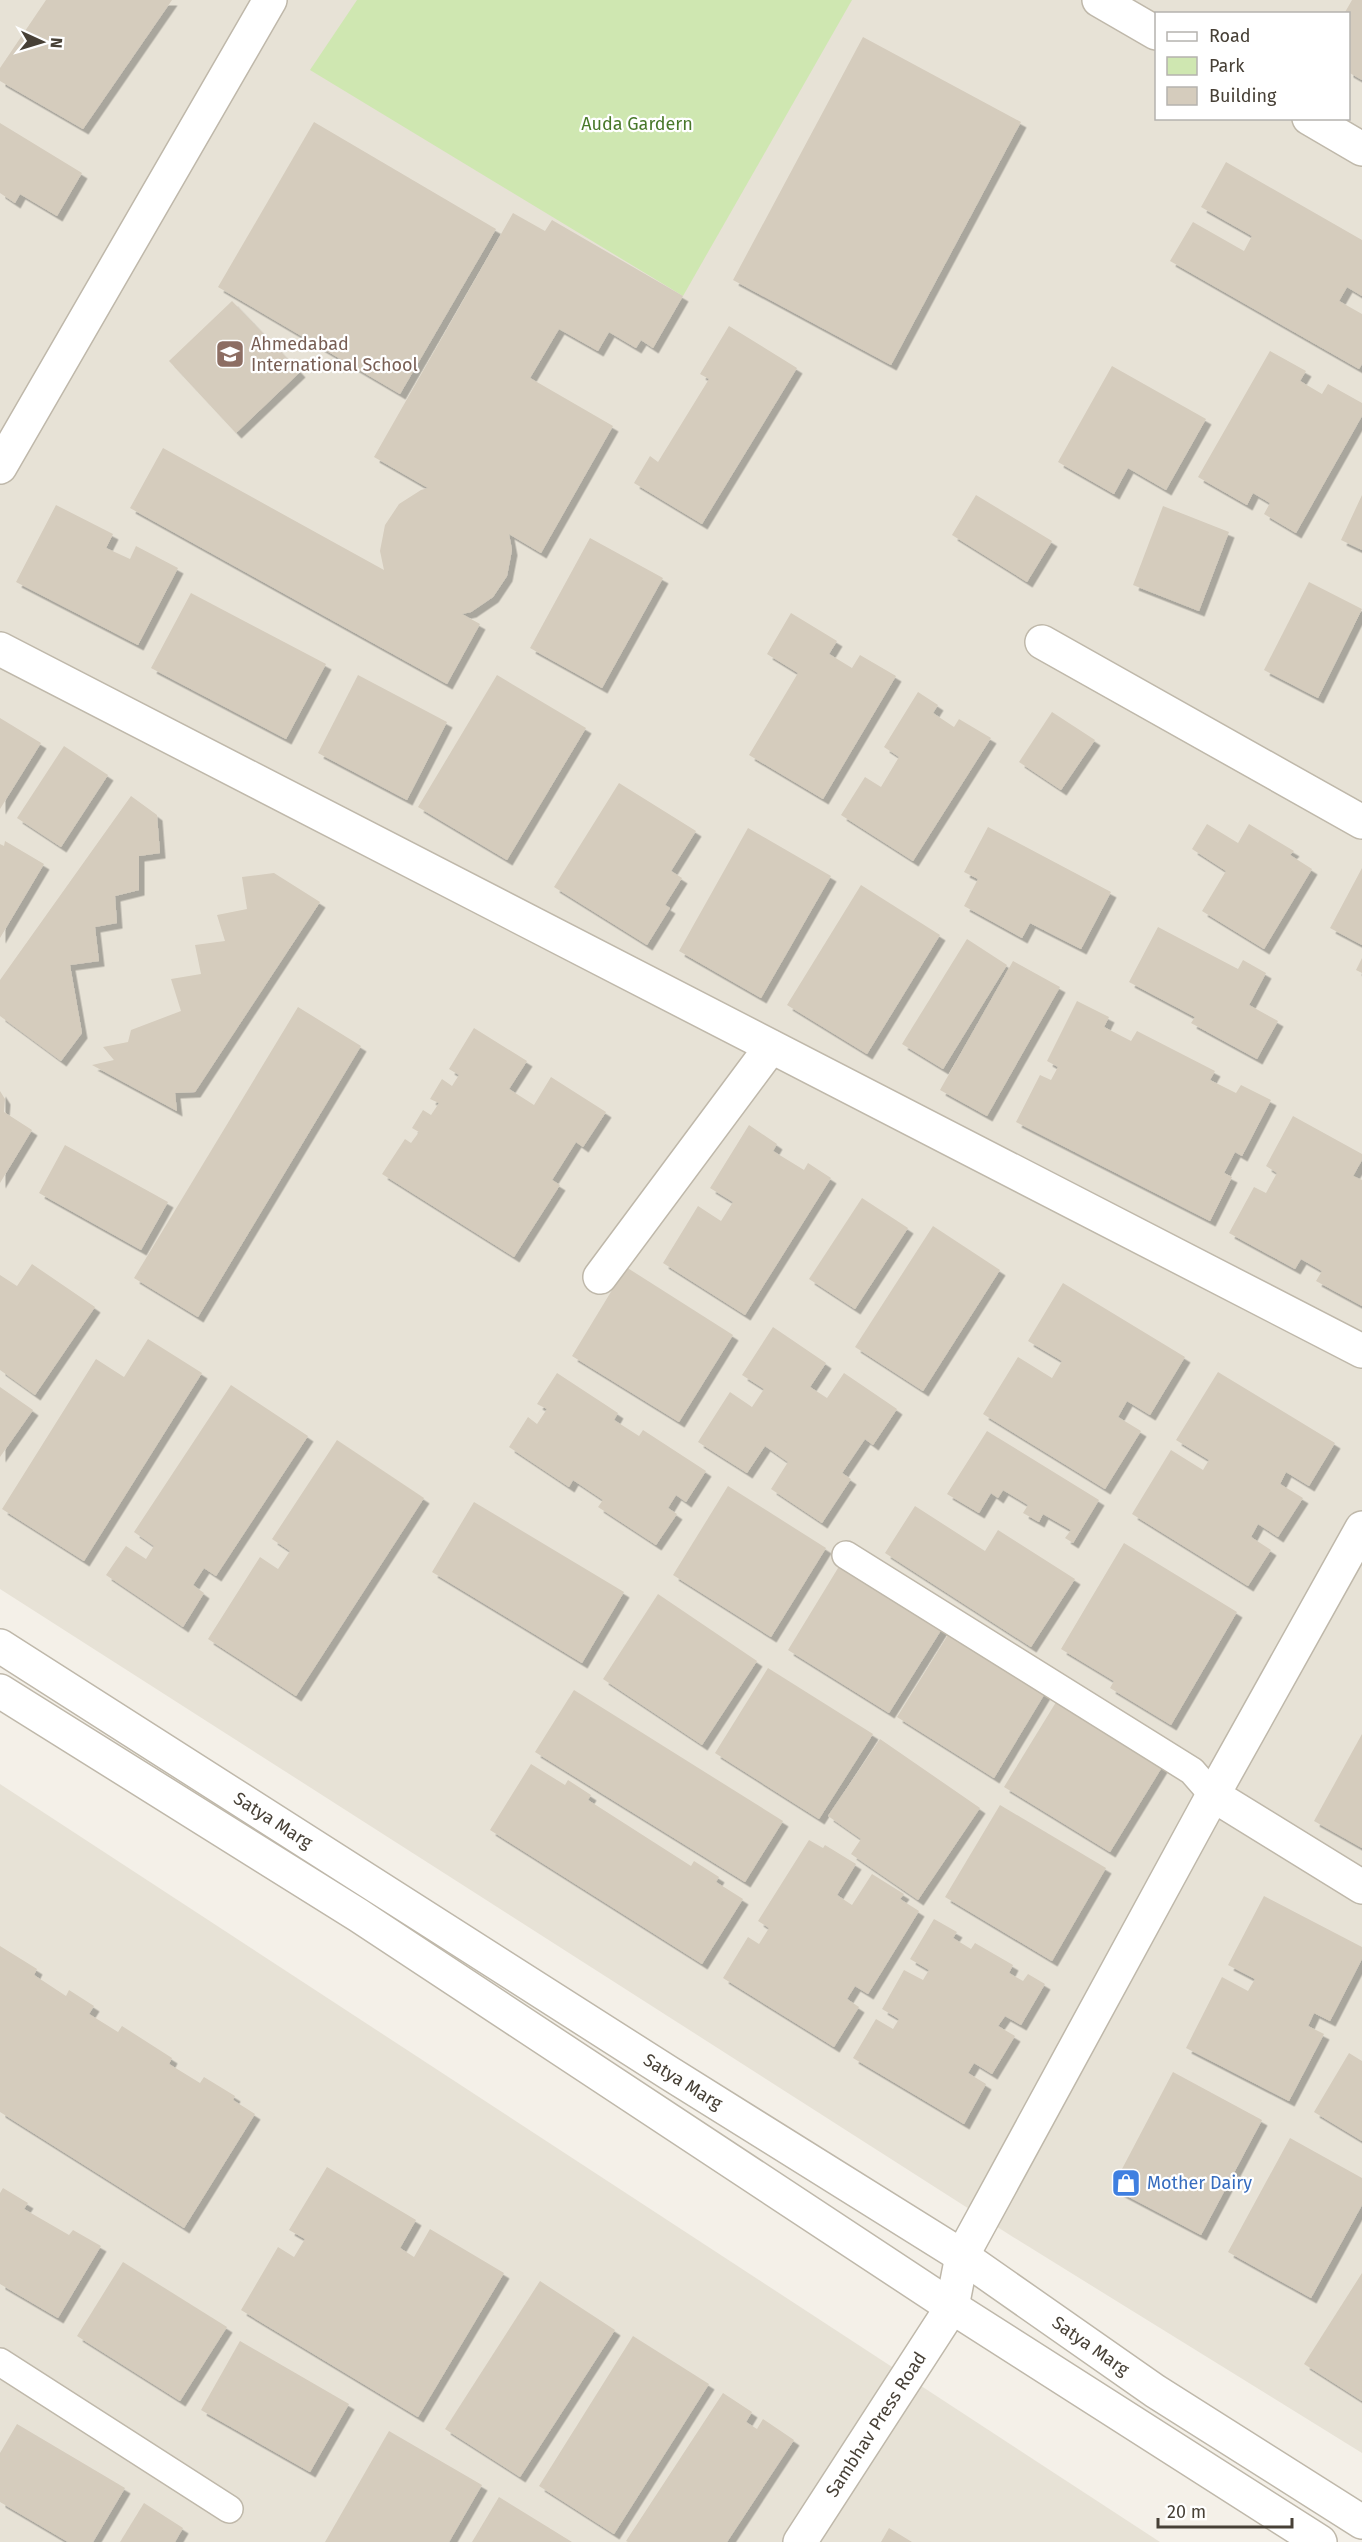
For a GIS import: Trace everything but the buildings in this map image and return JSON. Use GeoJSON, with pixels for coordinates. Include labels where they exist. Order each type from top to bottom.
{"type":"FeatureCollection","features":[{"type":"Feature","properties":{"kind":"street"},"geometry":{"type":"LineString","coordinates":[[0,467],[270,0]]}},
{"type":"Feature","properties":{"kind":"street"},"geometry":{"type":"LineString","coordinates":[[1099,0],[1155,32]]}},
{"type":"Feature","properties":{"kind":"street"},"geometry":{"type":"LineString","coordinates":[[1312,120],[1362,149]]}},
{"type":"Feature","properties":{"kind":"street"},"geometry":{"type":"LineString","coordinates":[[1042,642],[1362,822]]}},
{"type":"Feature","properties":{"kind":"street"},"geometry":{"type":"LineString","coordinates":[[0,649],[1362,1351]]}},
{"type":"Feature","properties":{"kind":"street"},"geometry":{"type":"LineString","coordinates":[[600,1277],[771,1047]]}},
{"type":"Feature","properties":{"kind":"street"},"geometry":{"type":"LineString","coordinates":[[951,2307],[962,2256],[1213,1795],[1362,1528]]}},
{"type":"Feature","properties":{"kind":"street","name":"Satya Marg"},"geometry":{"type":"LineString","coordinates":[[0,1646],[669,2073],[962,2256],[1155,2391],[1362,2522]]}},
{"type":"Feature","properties":{"kind":"street","name":"Satya Marg"},"geometry":{"type":"LineString","coordinates":[[0,1691],[358,1916],[951,2307],[1320,2542]]}},
{"type":"Feature","properties":{"kind":"street"},"geometry":{"type":"LineString","coordinates":[[1213,1795],[1362,1887]]}},
{"type":"Feature","properties":{"kind":"street","name":"Sambhav Press Road"},"geometry":{"type":"LineString","coordinates":[[800,2542],[951,2307]]}},
{"type":"Feature","properties":{"kind":"lane"},"geometry":{"type":"LineString","coordinates":[[846,1555],[1192,1772],[1213,1795]]}},
{"type":"Feature","properties":{"kind":"lane"},"geometry":{"type":"LineString","coordinates":[[0,2362],[229,2509]]}},
{"type":"Feature","properties":{"kind":"shaded area"},"geometry":{"type":"Polygon","coordinates":[[[0,0],[1362,0],[1362,2453],[1013,2237],[0,1589],[0,0]]]}},
{"type":"Feature","properties":{"kind":"shaded area"},"geometry":{"type":"Polygon","coordinates":[[[0,1784],[1160,2542],[0,2542],[0,1784]]]}},
{"type":"Feature","properties":{"kind":"green space","name":"Auda Gardern"},"geometry":{"type":"Polygon","coordinates":[[[357,0],[852,0],[683,296],[310,70],[357,0]]]}},
{"type":"Feature","properties":{"kind":"place","name":"Ahmedabad International School"},"geometry":{"type":"Point","coordinates":[230,354]}},
{"type":"Feature","properties":{"kind":"place","name":"Mother Dairy"},"geometry":{"type":"Point","coordinates":[1126,2183]}}]}
